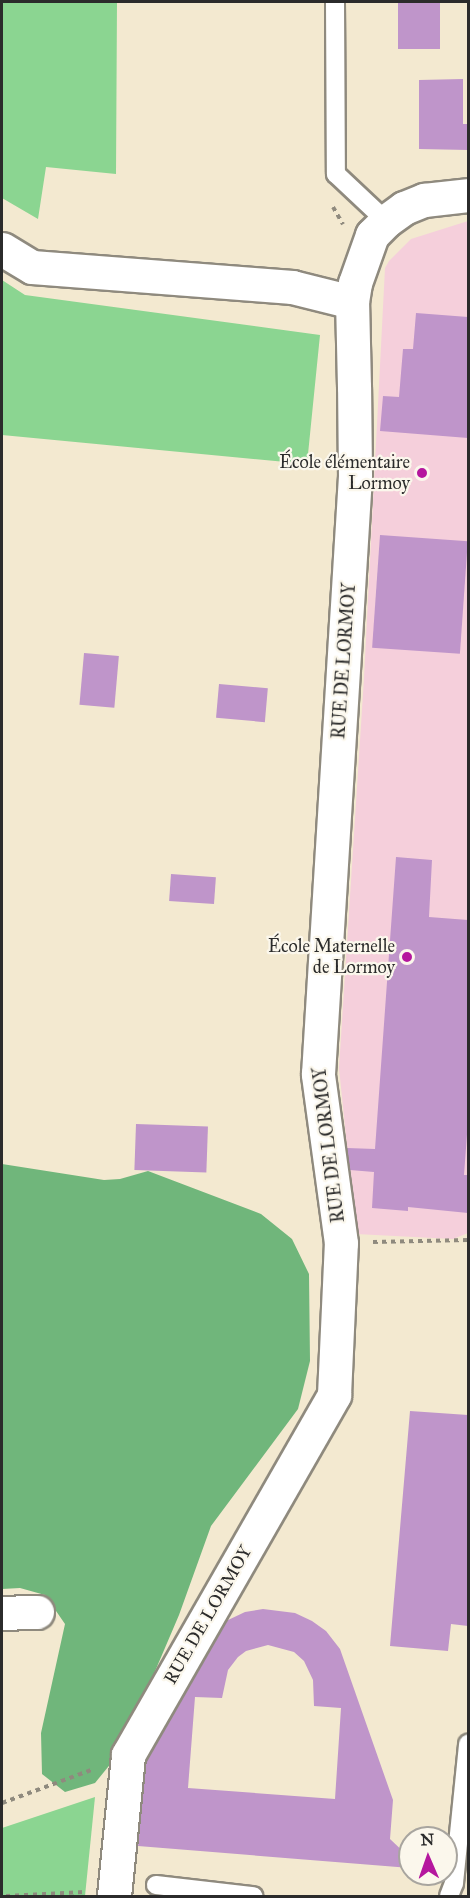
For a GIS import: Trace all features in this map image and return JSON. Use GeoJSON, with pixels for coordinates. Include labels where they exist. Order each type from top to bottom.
{"type":"FeatureCollection","features":[{"type":"Feature","properties":{"kind":"street","name":"RUE DE LORMOY"},"geometry":{"type":"LineString","coordinates":[[115,1893],[128,1755],[334,1395],[341,1242],[318,1074],[355,476],[352,302],[364,254],[372,235],[386,221],[404,208],[424,200],[468,195]]}},
{"type":"Feature","properties":{"kind":"street"},"geometry":{"type":"LineString","coordinates":[[2,249],[32,267],[292,287],[352,302]]}},
{"type":"Feature","properties":{"kind":"street"},"geometry":{"type":"LineString","coordinates":[[2,1613],[37,1612]]}},
{"type":"Feature","properties":{"kind":"lane"},"geometry":{"type":"LineString","coordinates":[[335,2],[336,174],[386,221]]}},
{"type":"Feature","properties":{"kind":"lane"},"geometry":{"type":"LineString","coordinates":[[449,1896],[454,1883],[468,1744]]}},
{"type":"Feature","properties":{"kind":"lane"},"geometry":{"type":"LineString","coordinates":[[156,1885],[253,1896]]}},
{"type":"Feature","properties":{"kind":"path"},"geometry":{"type":"LineString","coordinates":[[341,1242],[468,1240]]}},
{"type":"Feature","properties":{"kind":"path"},"geometry":{"type":"LineString","coordinates":[[2,1803],[128,1755]]}},
{"type":"Feature","properties":{"kind":"path"},"geometry":{"type":"LineString","coordinates":[[6,1896],[115,1893]]}},
{"type":"Feature","properties":{"kind":"shaded area","name":"École Maternelle de Lormoy"},"geometry":{"type":"Polygon","coordinates":[[[468,221],[468,1233],[453,1239],[356,1234],[339,1068],[364,678],[385,268],[411,239],[468,221]]]}},
{"type":"Feature","properties":{"kind":"green space"},"geometry":{"type":"Polygon","coordinates":[[[2,2],[117,2],[116,174],[46,167],[38,219],[2,198],[2,2]]]}},
{"type":"Feature","properties":{"kind":"green space"},"geometry":{"type":"Polygon","coordinates":[[[2,280],[25,295],[320,335],[307,464],[2,435],[2,280]]]}},
{"type":"Feature","properties":{"kind":"green space"},"geometry":{"type":"Polygon","coordinates":[[[2,1164],[104,1180],[120,1179],[148,1171],[261,1214],[292,1239],[309,1274],[310,1361],[298,1409],[211,1526],[179,1615],[121,1751],[95,1783],[65,1792],[42,1774],[41,1733],[65,1624],[45,1595],[20,1588],[2,1589],[2,1164]]]}},
{"type":"Feature","properties":{"kind":"green space"},"geometry":{"type":"Polygon","coordinates":[[[95,1797],[85,1896],[2,1896],[2,1828],[95,1797]]]}},
{"type":"Feature","properties":{"kind":"building"},"geometry":{"type":"Polygon","coordinates":[[[398,2],[440,2],[440,49],[398,49],[398,2]]]}},
{"type":"Feature","properties":{"kind":"building"},"geometry":{"type":"Polygon","coordinates":[[[463,79],[463,124],[468,124],[468,150],[419,149],[419,80],[463,79]]]}},
{"type":"Feature","properties":{"kind":"building"},"geometry":{"type":"Polygon","coordinates":[[[416,313],[468,317],[468,438],[380,431],[383,396],[399,397],[403,349],[413,349],[416,313]]]}},
{"type":"Feature","properties":{"kind":"building"},"geometry":{"type":"Polygon","coordinates":[[[380,535],[468,541],[460,654],[372,648],[380,535]]]}},
{"type":"Feature","properties":{"kind":"building"},"geometry":{"type":"Polygon","coordinates":[[[84,653],[119,656],[114,708],[79,705],[84,653]]]}},
{"type":"Feature","properties":{"kind":"building"},"geometry":{"type":"Polygon","coordinates":[[[219,684],[268,688],[265,722],[216,718],[219,684]]]}},
{"type":"Feature","properties":{"kind":"building"},"geometry":{"type":"Polygon","coordinates":[[[396,857],[432,860],[429,917],[468,920],[468,1121],[464,1175],[468,1175],[468,1213],[408,1207],[408,1211],[372,1208],[374,1172],[350,1170],[347,1148],[375,1149],[396,857]]]}},
{"type":"Feature","properties":{"kind":"building"},"geometry":{"type":"Polygon","coordinates":[[[171,874],[216,877],[214,904],[169,901],[171,874]]]}},
{"type":"Feature","properties":{"kind":"building"},"geometry":{"type":"Polygon","coordinates":[[[136,1124],[208,1127],[206,1172],[134,1170],[136,1124]]]}},
{"type":"Feature","properties":{"kind":"building"},"geometry":{"type":"Polygon","coordinates":[[[410,1411],[468,1415],[468,1626],[451,1624],[448,1651],[390,1646],[410,1411]]]}},
{"type":"Feature","properties":{"kind":"building"},"geometry":{"type":"Polygon","coordinates":[[[263,1609],[295,1613],[326,1631],[340,1649],[393,1800],[390,1839],[398,1847],[398,1867],[138,1846],[146,1761],[226,1621],[245,1612],[263,1609]],[[268,1645],[246,1651],[228,1670],[222,1698],[195,1697],[188,1788],[335,1799],[341,1708],[314,1706],[313,1680],[304,1661],[294,1652],[268,1645]]]}},
{"type":"Feature","properties":{"kind":"place","name":"École élémentaire Lormoy"},"geometry":{"type":"Point","coordinates":[422,473]}},
{"type":"Feature","properties":{"kind":"place","name":"École Maternelle de Lormoy"},"geometry":{"type":"Point","coordinates":[407,957]}}]}
